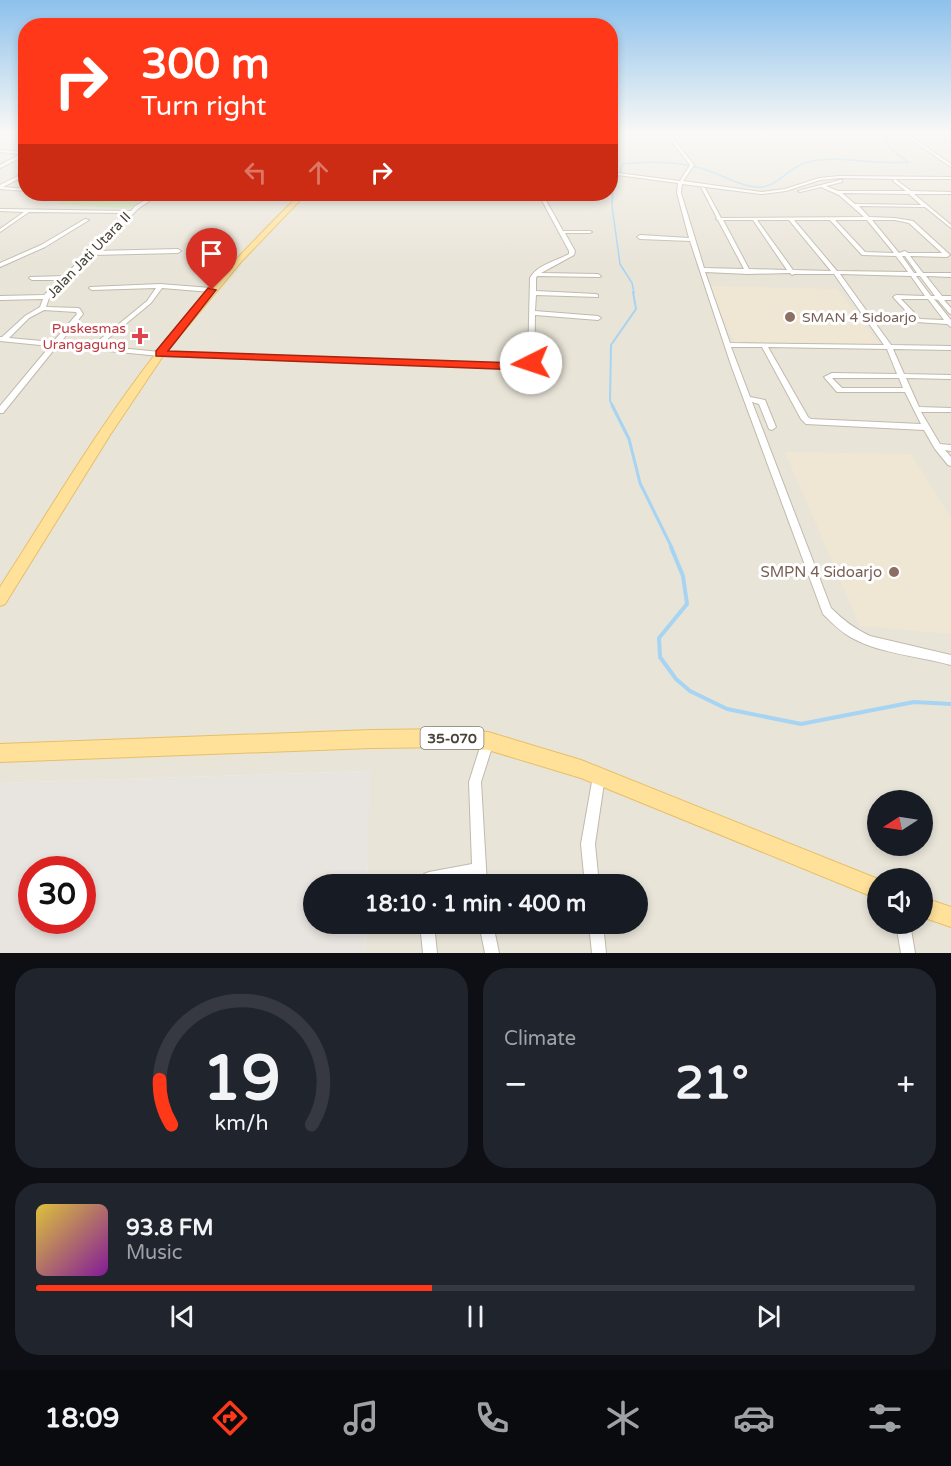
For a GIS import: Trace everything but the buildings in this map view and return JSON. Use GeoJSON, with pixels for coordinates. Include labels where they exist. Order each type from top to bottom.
{"type":"FeatureCollection","features":[{"type":"Feature","properties":{"kind":"main road"},"geometry":{"type":"LineString","coordinates":[[2,591],[159,354],[212,290],[295,201]]}},
{"type":"Feature","properties":{"kind":"main road","name":"35-070"},"geometry":{"type":"LineString","coordinates":[[0,753],[371,739],[455,738],[488,741],[599,776],[867,885]]}},
{"type":"Feature","properties":{"kind":"main road"},"geometry":{"type":"LineString","coordinates":[[933,911],[951,917]]}},
{"type":"Feature","properties":{"kind":"street"},"geometry":{"type":"LineString","coordinates":[[630,176],[774,195],[833,182],[895,179],[949,224]]}},
{"type":"Feature","properties":{"kind":"street"},"geometry":{"type":"LineString","coordinates":[[685,176],[680,183],[679,197],[701,270],[826,611],[839,627],[854,636],[951,660]]}},
{"type":"Feature","properties":{"kind":"street"},"geometry":{"type":"LineString","coordinates":[[0,188],[18,178]]}},
{"type":"Feature","properties":{"kind":"street"},"geometry":{"type":"LineString","coordinates":[[823,179],[833,182],[908,255],[951,312]]}},
{"type":"Feature","properties":{"kind":"street"},"geometry":{"type":"LineString","coordinates":[[729,190],[770,193],[823,179],[951,179]]}},
{"type":"Feature","properties":{"kind":"street"},"geometry":{"type":"LineString","coordinates":[[811,182],[842,192],[951,193]]}},
{"type":"Feature","properties":{"kind":"street"},"geometry":{"type":"LineString","coordinates":[[680,183],[712,188]]}},
{"type":"Feature","properties":{"kind":"street"},"geometry":{"type":"LineString","coordinates":[[0,188],[18,189]]}},
{"type":"Feature","properties":{"kind":"street"},"geometry":{"type":"LineString","coordinates":[[703,188],[748,272]]}},
{"type":"Feature","properties":{"kind":"street"},"geometry":{"type":"LineString","coordinates":[[942,193],[951,200]]}},
{"type":"Feature","properties":{"kind":"street","name":"Jalan Jati Utara II"},"geometry":{"type":"LineString","coordinates":[[0,411],[56,345],[80,312],[43,308],[46,297],[132,212],[148,201]]}},
{"type":"Feature","properties":{"kind":"street"},"geometry":{"type":"LineString","coordinates":[[535,274],[571,255],[571,249],[544,201]]}},
{"type":"Feature","properties":{"kind":"street"},"geometry":{"type":"LineString","coordinates":[[857,205],[926,206]]}},
{"type":"Feature","properties":{"kind":"street"},"geometry":{"type":"LineString","coordinates":[[0,210],[132,212]]}},
{"type":"Feature","properties":{"kind":"street"},"geometry":{"type":"LineString","coordinates":[[1,230],[29,210]]}},
{"type":"Feature","properties":{"kind":"street"},"geometry":{"type":"LineString","coordinates":[[718,219],[791,220],[831,219],[870,219],[911,222],[947,254],[861,253],[831,219]]}},
{"type":"Feature","properties":{"kind":"street"},"geometry":{"type":"LineString","coordinates":[[754,219],[792,273]]}},
{"type":"Feature","properties":{"kind":"street"},"geometry":{"type":"LineString","coordinates":[[870,219],[950,323]]}},
{"type":"Feature","properties":{"kind":"street"},"geometry":{"type":"LineString","coordinates":[[0,264],[43,246],[87,220]]}},
{"type":"Feature","properties":{"kind":"street"},"geometry":{"type":"LineString","coordinates":[[791,220],[836,273],[889,347],[916,409],[938,447],[951,463]]}},
{"type":"Feature","properties":{"kind":"street"},"geometry":{"type":"LineString","coordinates":[[561,232],[590,232]]}},
{"type":"Feature","properties":{"kind":"street"},"geometry":{"type":"LineString","coordinates":[[640,237],[692,240]]}},
{"type":"Feature","properties":{"kind":"street"},"geometry":{"type":"LineString","coordinates":[[91,253],[178,251]]}},
{"type":"Feature","properties":{"kind":"street"},"geometry":{"type":"LineString","coordinates":[[701,270],[951,275]]}},
{"type":"Feature","properties":{"kind":"street"},"geometry":{"type":"LineString","coordinates":[[535,274],[598,276]]}},
{"type":"Feature","properties":{"kind":"street"},"geometry":{"type":"LineString","coordinates":[[2,339],[159,354],[527,366],[531,363],[532,293],[535,274]]}},
{"type":"Feature","properties":{"kind":"street"},"geometry":{"type":"LineString","coordinates":[[32,278],[64,278]]}},
{"type":"Feature","properties":{"kind":"street"},"geometry":{"type":"LineString","coordinates":[[92,288],[160,286],[212,290]]}},
{"type":"Feature","properties":{"kind":"street"},"geometry":{"type":"LineString","coordinates":[[93,348],[149,302],[160,286]]}},
{"type":"Feature","properties":{"kind":"street"},"geometry":{"type":"LineString","coordinates":[[532,293],[596,296]]}},
{"type":"Feature","properties":{"kind":"street"},"geometry":{"type":"LineString","coordinates":[[0,298],[46,297]]}},
{"type":"Feature","properties":{"kind":"street"},"geometry":{"type":"LineString","coordinates":[[950,323],[918,321],[896,297],[951,297]]}},
{"type":"Feature","properties":{"kind":"street"},"geometry":{"type":"LineString","coordinates":[[2,339],[27,317],[43,308]]}},
{"type":"Feature","properties":{"kind":"street"},"geometry":{"type":"LineString","coordinates":[[532,313],[598,318]]}},
{"type":"Feature","properties":{"kind":"street"},"geometry":{"type":"LineString","coordinates":[[727,345],[951,348]]}},
{"type":"Feature","properties":{"kind":"street"},"geometry":{"type":"LineString","coordinates":[[764,346],[805,419],[809,422],[926,427]]}},
{"type":"Feature","properties":{"kind":"street"},"geometry":{"type":"LineString","coordinates":[[906,390],[840,390],[827,377],[832,375],[951,377]]}},
{"type":"Feature","properties":{"kind":"street"},"geometry":{"type":"LineString","coordinates":[[747,399],[762,402],[772,427]]}},
{"type":"Feature","properties":{"kind":"street"},"geometry":{"type":"LineString","coordinates":[[916,409],[951,410]]}},
{"type":"Feature","properties":{"kind":"street"},"geometry":{"type":"LineString","coordinates":[[938,447],[951,448]]}},
{"type":"Feature","properties":{"kind":"street"},"geometry":{"type":"LineString","coordinates":[[479,874],[476,782],[488,741]]}},
{"type":"Feature","properties":{"kind":"street"},"geometry":{"type":"LineString","coordinates":[[591,874],[588,844],[599,776]]}},
{"type":"Feature","properties":{"kind":"street"},"geometry":{"type":"LineString","coordinates":[[456,874],[478,870]]}},
{"type":"Feature","properties":{"kind":"street"},"geometry":{"type":"LineString","coordinates":[[429,934],[430,953]]}},
{"type":"Feature","properties":{"kind":"street"},"geometry":{"type":"LineString","coordinates":[[488,934],[492,953]]}},
{"type":"Feature","properties":{"kind":"street"},"geometry":{"type":"LineString","coordinates":[[597,934],[599,953]]}},
{"type":"Feature","properties":{"kind":"street"},"geometry":{"type":"LineString","coordinates":[[905,934],[908,953]]}},
{"type":"Feature","properties":{"kind":"shaded area"},"geometry":{"type":"Polygon","coordinates":[[[0,176],[18,176],[18,201],[74,201],[129,209],[140,201],[618,201],[618,176],[951,176],[951,953],[365,953],[366,934],[648,934],[648,874],[367,874],[370,771],[0,783],[0,176]]]}},
{"type":"Feature","properties":{"kind":"shaded area","name":"SMAN 4 Sidoarjo"},"geometry":{"type":"Polygon","coordinates":[[[708,286],[837,289],[883,349],[736,345],[708,286]]]}},
{"type":"Feature","properties":{"kind":"shaded area","name":"SMPN 4 Sidoarjo"},"geometry":{"type":"Polygon","coordinates":[[[785,452],[911,454],[951,518],[951,634],[860,626],[785,452]]]}},
{"type":"Feature","properties":{"kind":"shaded area"},"geometry":{"type":"Polygon","coordinates":[[[371,771],[367,874],[303,874],[303,934],[366,934],[365,953],[0,953],[0,783],[371,771]]]}},
{"type":"Feature","properties":{"kind":"green space"},"geometry":{"type":"Polygon","coordinates":[[[60,201],[140,201],[129,209],[58,204],[60,201]]]}},
{"type":"Feature","properties":{"kind":"waterway"},"geometry":{"type":"LineString","coordinates":[[723,176],[756,187],[770,185],[783,176]]}},
{"type":"Feature","properties":{"kind":"waterway"},"geometry":{"type":"LineString","coordinates":[[612,201],[620,264],[632,283],[634,293]]}},
{"type":"Feature","properties":{"kind":"waterway"},"geometry":{"type":"LineString","coordinates":[[613,406],[610,401],[611,345],[636,309],[633,292]]}},
{"type":"Feature","properties":{"kind":"waterway"},"geometry":{"type":"LineString","coordinates":[[612,405],[629,439],[640,483],[672,548]]}},
{"type":"Feature","properties":{"kind":"waterway"},"geometry":{"type":"LineString","coordinates":[[671,547],[683,576],[687,604],[659,638],[660,657],[676,679],[690,691],[727,709],[801,724],[914,702],[951,704]]}},
{"type":"Feature","properties":{"kind":"place","name":"SMAN 4 Sidoarjo"},"geometry":{"type":"Point","coordinates":[790,317]}},
{"type":"Feature","properties":{"kind":"place","name":"Puskesmas Urangagung"},"geometry":{"type":"Point","coordinates":[140,336]}},
{"type":"Feature","properties":{"kind":"place","name":"SMPN 4 Sidoarjo"},"geometry":{"type":"Point","coordinates":[894,572]}},
{"type":"Feature","properties":{"kind":"route"},"geometry":{"type":"LineString","coordinates":[[212,290],[159,354],[521,366],[531,363]]}}]}
